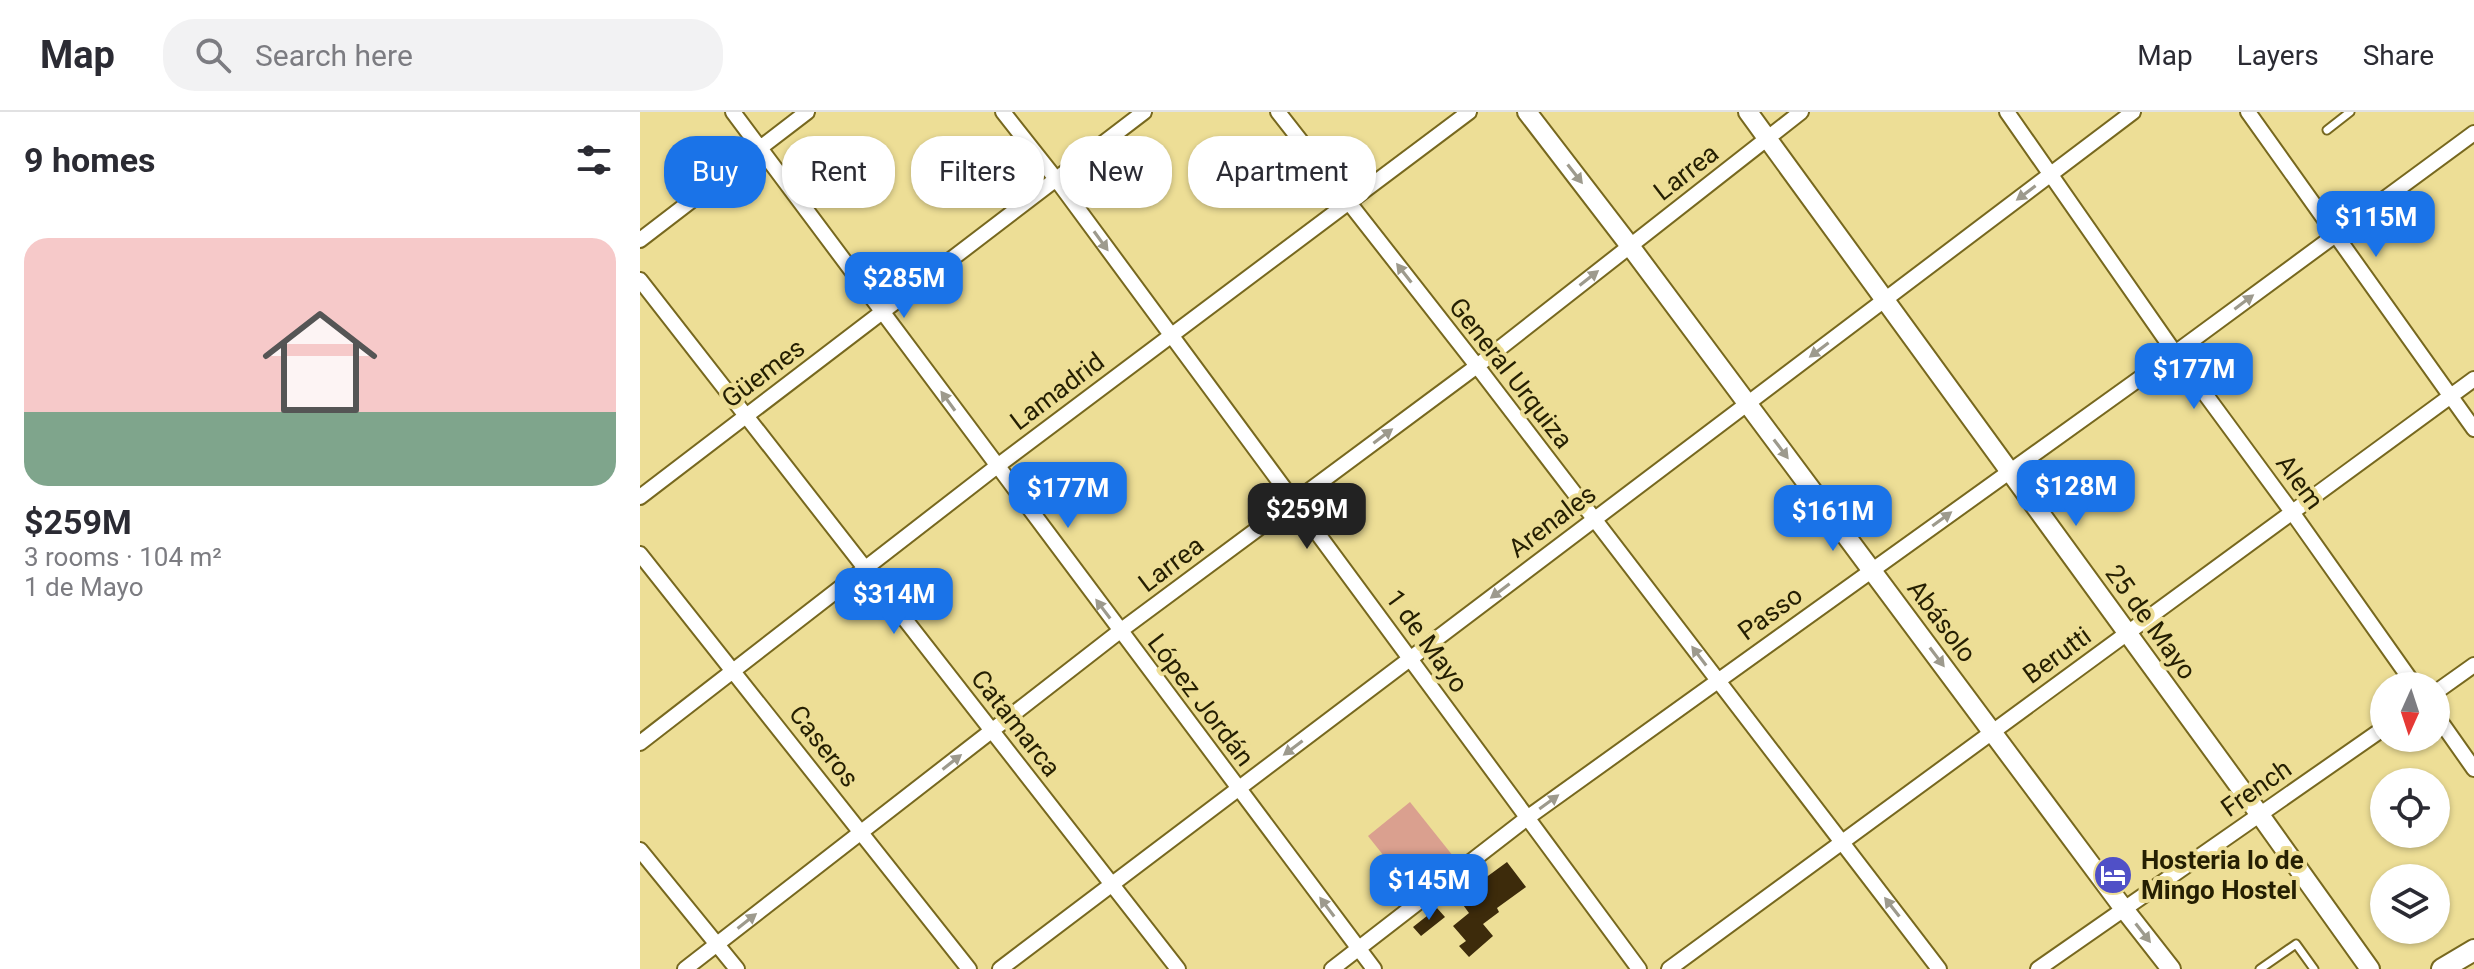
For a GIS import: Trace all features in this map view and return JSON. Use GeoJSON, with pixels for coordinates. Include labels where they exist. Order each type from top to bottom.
{"type":"FeatureCollection","features":[{"type":"Feature","properties":{"kind":"street","name":"López Jordán"},"geometry":{"type":"LineString","coordinates":[[733,112],[751,136]]}},
{"type":"Feature","properties":{"kind":"street"},"geometry":{"type":"LineString","coordinates":[[766,143],[807,112]]}},
{"type":"Feature","properties":{"kind":"street","name":"1 de Mayo"},"geometry":{"type":"LineString","coordinates":[[1003,112],[1056,179],[1639,969]]}},
{"type":"Feature","properties":{"kind":"street","name":"Güemes"},"geometry":{"type":"LineString","coordinates":[[640,497],[1144,112]]}},
{"type":"Feature","properties":{"kind":"street","name":"General Urquiza"},"geometry":{"type":"LineString","coordinates":[[1278,112],[1296,136]]}},
{"type":"Feature","properties":{"kind":"street","name":"Lamadrid"},"geometry":{"type":"LineString","coordinates":[[1376,181],[1469,112]]}},
{"type":"Feature","properties":{"kind":"street","name":"Abásolo"},"geometry":{"type":"LineString","coordinates":[[1527,112],[2171,969]]}},
{"type":"Feature","properties":{"kind":"street","name":"25 de Mayo"},"geometry":{"type":"LineString","coordinates":[[1748,112],[2370,969]]}},
{"type":"Feature","properties":{"kind":"street","name":"Larrea"},"geometry":{"type":"LineString","coordinates":[[685,969],[1120,631],[1477,366],[1801,112]]}},
{"type":"Feature","properties":{"kind":"street","name":"Alem"},"geometry":{"type":"LineString","coordinates":[[2007,112],[2175,353],[2405,672]]}},
{"type":"Feature","properties":{"kind":"street","name":"Arenales"},"geometry":{"type":"LineString","coordinates":[[1000,969],[2133,112]]}},
{"type":"Feature","properties":{"kind":"street"},"geometry":{"type":"LineString","coordinates":[[2248,112],[2474,429]]}},
{"type":"Feature","properties":{"kind":"street","name":"Passo"},"geometry":{"type":"LineString","coordinates":[[1332,969],[1527,818],[2175,353],[2474,133]]}},
{"type":"Feature","properties":{"kind":"street","name":"López Jordán"},"geometry":{"type":"LineString","coordinates":[[766,156],[1374,969]]}},
{"type":"Feature","properties":{"kind":"street"},"geometry":{"type":"LineString","coordinates":[[640,240],[682,208]]}},
{"type":"Feature","properties":{"kind":"street","name":"Lamadrid"},"geometry":{"type":"LineString","coordinates":[[640,743],[996,467],[1339,208]]}},
{"type":"Feature","properties":{"kind":"street","name":"General Urquiza"},"geometry":{"type":"LineString","coordinates":[[1352,208],[1477,366],[1939,969]]}},
{"type":"Feature","properties":{"kind":"street","name":"Catamarca"},"geometry":{"type":"LineString","coordinates":[[640,280],[1178,969]]}},
{"type":"Feature","properties":{"kind":"street","name":"Berutti"},"geometry":{"type":"LineString","coordinates":[[1669,969],[2474,379]]}},
{"type":"Feature","properties":{"kind":"street","name":"Caseros"},"geometry":{"type":"LineString","coordinates":[[640,554],[969,969]]}},
{"type":"Feature","properties":{"kind":"street"},"geometry":{"type":"LineString","coordinates":[[2450,682],[2474,665]]}},
{"type":"Feature","properties":{"kind":"street"},"geometry":{"type":"LineString","coordinates":[[2450,735],[2474,769]]}},
{"type":"Feature","properties":{"kind":"street","name":"French"},"geometry":{"type":"LineString","coordinates":[[2038,969],[2370,738]]}},
{"type":"Feature","properties":{"kind":"street"},"geometry":{"type":"LineString","coordinates":[[640,850],[737,969]]}},
{"type":"Feature","properties":{"kind":"lane"},"geometry":{"type":"LineString","coordinates":[[2327,130],[2350,112]]}},
{"type":"Feature","properties":{"kind":"lane"},"geometry":{"type":"LineString","coordinates":[[2260,969],[2296,944],[2314,969]]}},
{"type":"Feature","properties":{"kind":"shaded area"},"geometry":{"type":"Polygon","coordinates":[[[1410,802],[1457,861],[1415,895],[1368,836],[1410,802]]]}},
{"type":"Feature","properties":{"kind":"building"},"geometry":{"type":"Polygon","coordinates":[[[1507,862],[1526,887],[1497,908],[1499,912],[1483,924],[1493,936],[1469,957],[1459,946],[1466,941],[1453,926],[1469,913],[1455,894],[1474,879],[1477,884],[1507,862]]]}},
{"type":"Feature","properties":{"kind":"building"},"geometry":{"type":"Polygon","coordinates":[[[1437,908],[1445,917],[1421,936],[1413,927],[1437,908]]]}},
{"type":"Feature","properties":{"kind":"place","name":"Hosteria lo de Mingo Hostel"},"geometry":{"type":"Point","coordinates":[2113,875]}}]}
